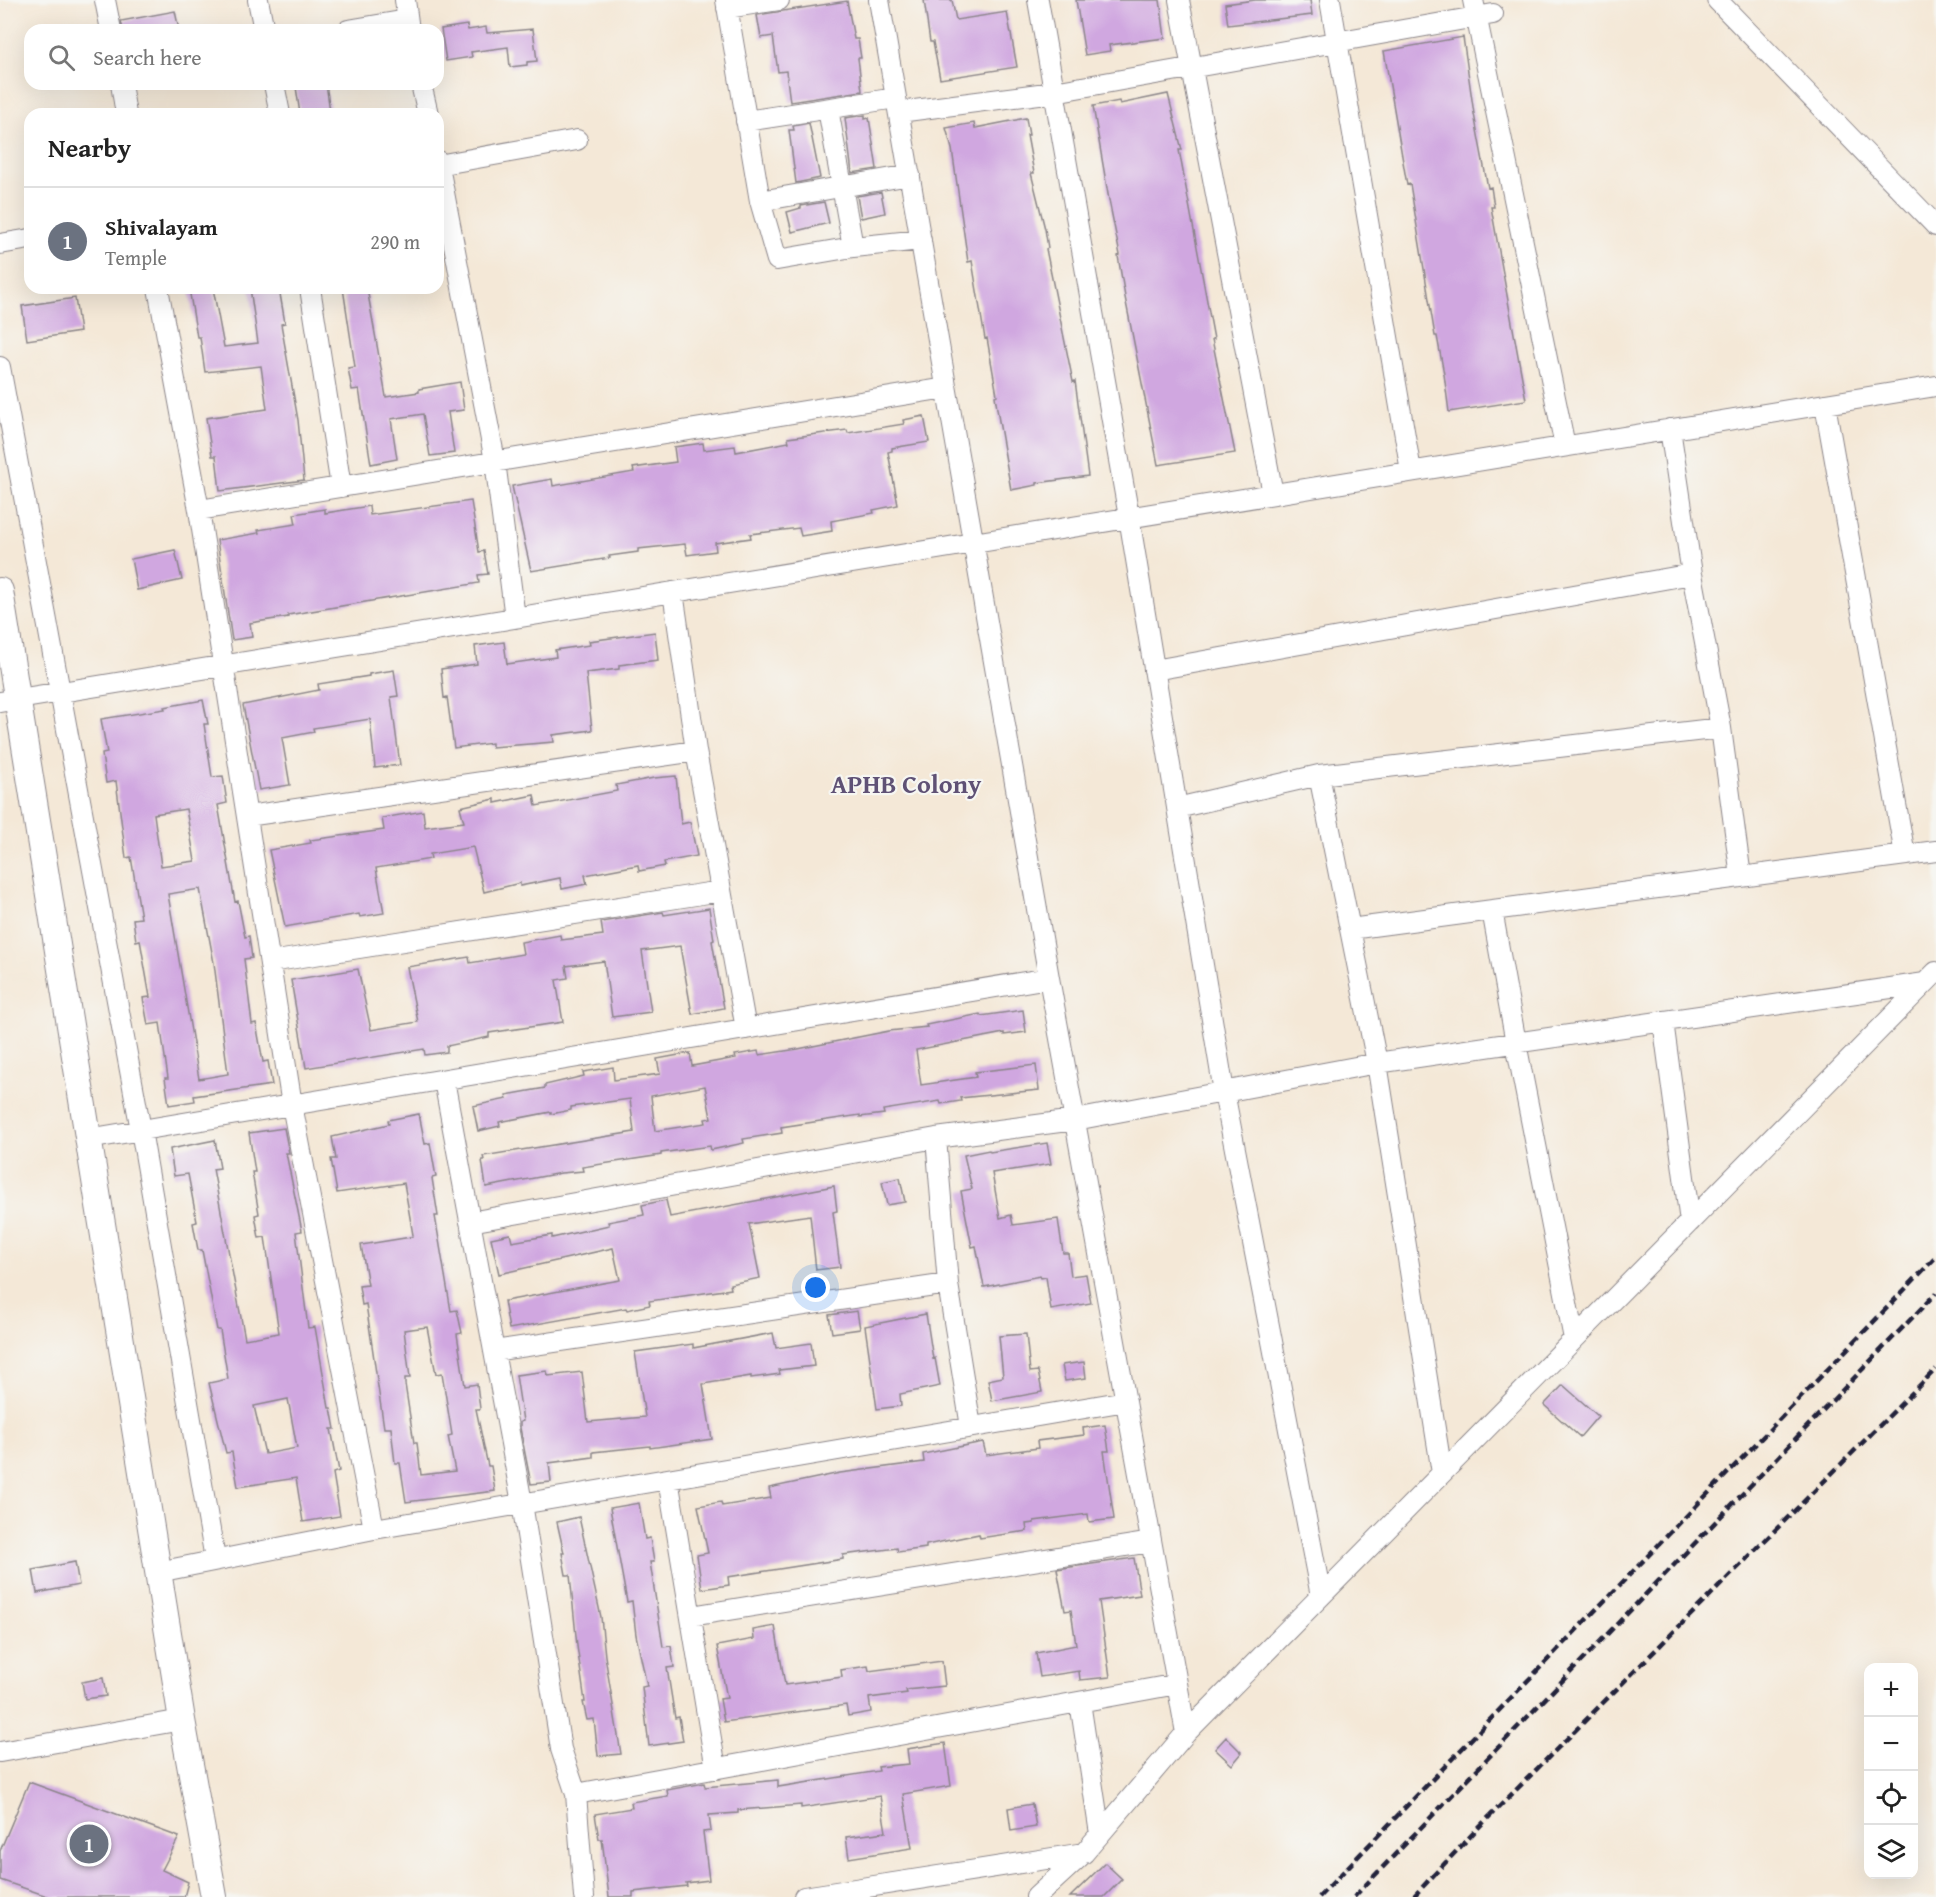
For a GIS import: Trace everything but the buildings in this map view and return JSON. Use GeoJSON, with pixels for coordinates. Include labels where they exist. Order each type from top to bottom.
{"type":"FeatureCollection","features":[{"type":"Feature","properties":{"kind":"street"},"geometry":{"type":"LineString","coordinates":[[105,0],[110,24]]}},
{"type":"Feature","properties":{"kind":"street"},"geometry":{"type":"LineString","coordinates":[[258,0],[263,24]]}},
{"type":"Feature","properties":{"kind":"street"},"geometry":{"type":"LineString","coordinates":[[405,0],[408,24]]}},
{"type":"Feature","properties":{"kind":"street"},"geometry":{"type":"LineString","coordinates":[[779,0],[726,4],[760,201],[777,260],[853,247],[921,240]]}},
{"type":"Feature","properties":{"kind":"street"},"geometry":{"type":"LineString","coordinates":[[879,0],[1049,978],[1186,1733]]}},
{"type":"Feature","properties":{"kind":"street"},"geometry":{"type":"LineString","coordinates":[[1038,0],[1129,518],[1224,1092],[1321,1596]]}},
{"type":"Feature","properties":{"kind":"street"},"geometry":{"type":"LineString","coordinates":[[1179,0],[1273,494]]}},
{"type":"Feature","properties":{"kind":"street"},"geometry":{"type":"LineString","coordinates":[[1330,0],[1411,471]]}},
{"type":"Feature","properties":{"kind":"street"},"geometry":{"type":"LineString","coordinates":[[1717,0],[1936,226]]}},
{"type":"Feature","properties":{"kind":"street"},"geometry":{"type":"LineString","coordinates":[[746,121],[828,109],[1054,92],[1337,42],[1482,10],[1565,446]]}},
{"type":"Feature","properties":{"kind":"street"},"geometry":{"type":"LineString","coordinates":[[122,90],[125,108]]}},
{"type":"Feature","properties":{"kind":"street"},"geometry":{"type":"LineString","coordinates":[[275,90],[279,108]]}},
{"type":"Feature","properties":{"kind":"street"},"geometry":{"type":"LineString","coordinates":[[422,90],[427,108]]}},
{"type":"Feature","properties":{"kind":"street"},"geometry":{"type":"LineString","coordinates":[[828,109],[853,247]]}},
{"type":"Feature","properties":{"kind":"street"},"geometry":{"type":"LineString","coordinates":[[444,163],[577,140]]}},
{"type":"Feature","properties":{"kind":"street"},"geometry":{"type":"LineString","coordinates":[[760,201],[910,175]]}},
{"type":"Feature","properties":{"kind":"street"},"geometry":{"type":"LineString","coordinates":[[444,195],[495,462],[515,618]]}},
{"type":"Feature","properties":{"kind":"street"},"geometry":{"type":"LineString","coordinates":[[0,244],[24,240]]}},
{"type":"Feature","properties":{"kind":"street"},"geometry":{"type":"LineString","coordinates":[[159,294],[199,510],[292,1105],[374,1529]]}},
{"type":"Feature","properties":{"kind":"street"},"geometry":{"type":"LineString","coordinates":[[311,294],[341,487]]}},
{"type":"Feature","properties":{"kind":"street"},"geometry":{"type":"LineString","coordinates":[[0,367],[141,1130],[215,1559]]}},
{"type":"Feature","properties":{"kind":"street"},"geometry":{"type":"LineString","coordinates":[[9,701],[1936,386]]}},
{"type":"Feature","properties":{"kind":"street"},"geometry":{"type":"LineString","coordinates":[[199,510],[946,388]]}},
{"type":"Feature","properties":{"kind":"street"},"geometry":{"type":"LineString","coordinates":[[1825,404],[1905,855]]}},
{"type":"Feature","properties":{"kind":"street"},"geometry":{"type":"LineString","coordinates":[[1670,429],[1692,574],[1721,729],[1742,877]]}},
{"type":"Feature","properties":{"kind":"street"},"geometry":{"type":"LineString","coordinates":[[1154,670],[1692,574]]}},
{"type":"Feature","properties":{"kind":"street"},"geometry":{"type":"LineString","coordinates":[[0,591],[9,701],[88,1139],[182,1720],[214,1897]]}},
{"type":"Feature","properties":{"kind":"street"},"geometry":{"type":"LineString","coordinates":[[673,592],[696,751],[746,1029]]}},
{"type":"Feature","properties":{"kind":"street"},"geometry":{"type":"LineString","coordinates":[[1177,808],[1319,775],[1721,729]]}},
{"type":"Feature","properties":{"kind":"street"},"geometry":{"type":"LineString","coordinates":[[247,816],[696,751]]}},
{"type":"Feature","properties":{"kind":"street"},"geometry":{"type":"LineString","coordinates":[[1319,775],[1377,1063],[1442,1473]]}},
{"type":"Feature","properties":{"kind":"street"},"geometry":{"type":"LineString","coordinates":[[1350,929],[1936,851]]}},
{"type":"Feature","properties":{"kind":"street"},"geometry":{"type":"LineString","coordinates":[[270,962],[721,891]]}},
{"type":"Feature","properties":{"kind":"street"},"geometry":{"type":"LineString","coordinates":[[1492,910],[1574,1339]]}},
{"type":"Feature","properties":{"kind":"street"},"geometry":{"type":"LineString","coordinates":[[88,1139],[1049,978]]}},
{"type":"Feature","properties":{"kind":"street"},"geometry":{"type":"LineString","coordinates":[[470,1222],[936,1138],[1075,1120],[1377,1063],[1663,1022],[1930,978]]}},
{"type":"Feature","properties":{"kind":"street"},"geometry":{"type":"LineString","coordinates":[[1036,1897],[1084,1853],[1186,1733],[1930,978]]}},
{"type":"Feature","properties":{"kind":"street"},"geometry":{"type":"LineString","coordinates":[[1663,1022],[1690,1222]]}},
{"type":"Feature","properties":{"kind":"street"},"geometry":{"type":"LineString","coordinates":[[444,1080],[522,1503],[561,1749],[576,1794],[584,1897]]}},
{"type":"Feature","properties":{"kind":"street"},"geometry":{"type":"LineString","coordinates":[[936,1138],[948,1284],[971,1427]]}},
{"type":"Feature","properties":{"kind":"street"},"geometry":{"type":"LineString","coordinates":[[494,1351],[948,1284]]}},
{"type":"Feature","properties":{"kind":"street"},"geometry":{"type":"LineString","coordinates":[[158,1572],[374,1529],[1126,1401]]}},
{"type":"Feature","properties":{"kind":"street"},"geometry":{"type":"LineString","coordinates":[[668,1479],[716,1769]]}},
{"type":"Feature","properties":{"kind":"street"},"geometry":{"type":"LineString","coordinates":[[691,1616],[1151,1542]]}},
{"type":"Feature","properties":{"kind":"street"},"geometry":{"type":"LineString","coordinates":[[576,1794],[1177,1684]]}},
{"type":"Feature","properties":{"kind":"street"},"geometry":{"type":"LineString","coordinates":[[1080,1702],[1100,1834]]}},
{"type":"Feature","properties":{"kind":"street"},"geometry":{"type":"LineString","coordinates":[[0,1752],[182,1720]]}},
{"type":"Feature","properties":{"kind":"street"},"geometry":{"type":"LineString","coordinates":[[804,1897],[1084,1853]]}},
{"type":"Feature","properties":{"kind":"railway"},"geometry":{"type":"LineString","coordinates":[[1319,1897],[1936,1257]]}},
{"type":"Feature","properties":{"kind":"railway"},"geometry":{"type":"LineString","coordinates":[[1354,1897],[1936,1293]]}},
{"type":"Feature","properties":{"kind":"railway"},"geometry":{"type":"LineString","coordinates":[[1413,1897],[1481,1825],[1936,1369]]}},
{"type":"Feature","properties":{"kind":"place","name":"Shivalayam"},"geometry":{"type":"Point","coordinates":[89,1844]}},
{"type":"Feature","properties":{"kind":"district","name":"APHB Colony"},"geometry":{"type":"Point","coordinates":[906,784]}}]}
